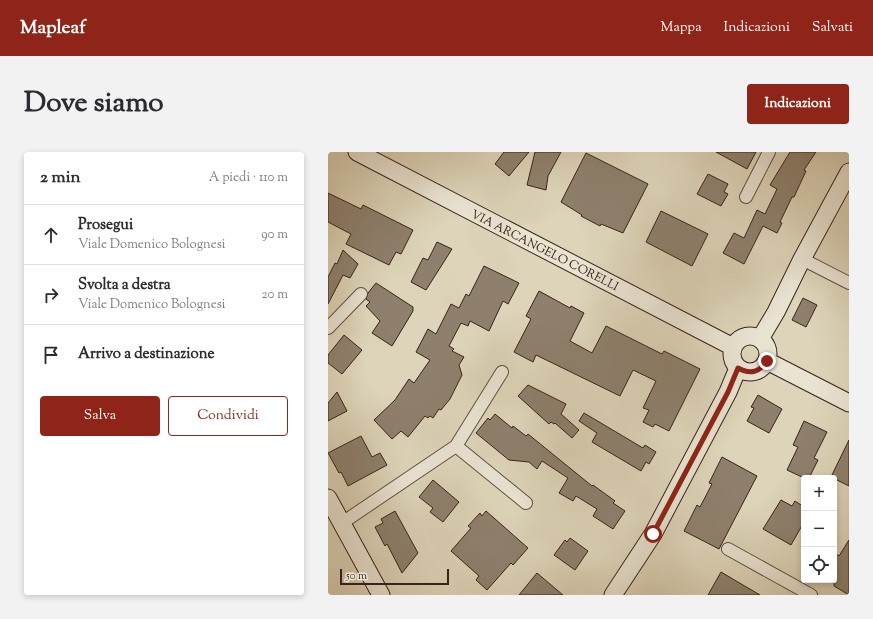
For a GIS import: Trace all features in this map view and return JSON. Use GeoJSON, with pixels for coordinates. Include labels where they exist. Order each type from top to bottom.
{"type":"FeatureCollection","features":[{"type":"Feature","properties":{"kind":"street","name":"VIA ARCANGELO CORELLI"},"geometry":{"type":"LineString","coordinates":[[357,152],[733,347]]}},
{"type":"Feature","properties":{"kind":"street"},"geometry":{"type":"LineString","coordinates":[[746,197],[769,152]]}},
{"type":"Feature","properties":{"kind":"street"},"geometry":{"type":"LineString","coordinates":[[760,339],[776,312],[802,258],[849,172]]}},
{"type":"Feature","properties":{"kind":"street"},"geometry":{"type":"LineString","coordinates":[[802,258],[849,283]]}},
{"type":"Feature","properties":{"kind":"street"},"geometry":{"type":"LineString","coordinates":[[328,328],[361,294]]}},
{"type":"Feature","properties":{"kind":"street"},"geometry":{"type":"LineString","coordinates":[[748,336],[760,339],[768,351],[767,361],[764,366],[754,372],[743,371],[738,368],[733,358],[733,347],[742,338],[748,336]]}},
{"type":"Feature","properties":{"kind":"street"},"geometry":{"type":"LineString","coordinates":[[767,361],[849,403]]}},
{"type":"Feature","properties":{"kind":"street"},"geometry":{"type":"LineString","coordinates":[[613,595],[653,534],[728,392],[738,368]]}},
{"type":"Feature","properties":{"kind":"street"},"geometry":{"type":"LineString","coordinates":[[342,523],[456,446],[502,372]]}},
{"type":"Feature","properties":{"kind":"street"},"geometry":{"type":"LineString","coordinates":[[456,446],[526,504]]}},
{"type":"Feature","properties":{"kind":"street"},"geometry":{"type":"LineString","coordinates":[[328,498],[382,595]]}},
{"type":"Feature","properties":{"kind":"street"},"geometry":{"type":"LineString","coordinates":[[728,549],[811,595]]}},
{"type":"Feature","properties":{"kind":"building"},"geometry":{"type":"Polygon","coordinates":[[[504,152],[529,152],[509,176],[495,164],[504,152]]]}},
{"type":"Feature","properties":{"kind":"building"},"geometry":{"type":"Polygon","coordinates":[[[535,152],[561,152],[548,176],[546,190],[527,185],[535,152]]]}},
{"type":"Feature","properties":{"kind":"building"},"geometry":{"type":"Polygon","coordinates":[[[716,152],[756,152],[747,169],[716,152]]]}},
{"type":"Feature","properties":{"kind":"building"},"geometry":{"type":"Polygon","coordinates":[[[790,152],[816,152],[804,170],[806,171],[780,222],[782,223],[777,233],[763,226],[744,264],[723,253],[734,233],[744,238],[757,210],[765,214],[777,189],[770,185],[790,152]]]}},
{"type":"Feature","properties":{"kind":"building"},"geometry":{"type":"Polygon","coordinates":[[[586,153],[648,184],[623,233],[601,224],[600,226],[581,216],[582,215],[561,202],[586,153]]]}},
{"type":"Feature","properties":{"kind":"building"},"geometry":{"type":"Polygon","coordinates":[[[708,174],[728,184],[724,192],[728,194],[721,206],[697,194],[708,174]]]}},
{"type":"Feature","properties":{"kind":"building"},"geometry":{"type":"Polygon","coordinates":[[[328,193],[361,209],[363,205],[413,230],[401,254],[396,252],[389,265],[346,244],[351,234],[328,222],[328,193]]]}},
{"type":"Feature","properties":{"kind":"building"},"geometry":{"type":"Polygon","coordinates":[[[661,211],[708,234],[692,266],[646,242],[661,211]]]}},
{"type":"Feature","properties":{"kind":"building"},"geometry":{"type":"Polygon","coordinates":[[[437,242],[452,249],[426,290],[411,282],[423,258],[428,260],[437,242]]]}},
{"type":"Feature","properties":{"kind":"building"},"geometry":{"type":"Polygon","coordinates":[[[343,250],[358,264],[350,278],[343,275],[328,304],[328,277],[335,263],[337,264],[343,250]]]}},
{"type":"Feature","properties":{"kind":"building"},"geometry":{"type":"Polygon","coordinates":[[[484,266],[519,283],[508,304],[503,301],[489,331],[470,321],[468,326],[461,323],[449,346],[454,349],[452,351],[464,357],[459,365],[462,375],[450,399],[441,410],[439,409],[433,418],[430,416],[428,418],[425,416],[408,437],[401,431],[392,439],[374,420],[395,400],[409,379],[414,383],[430,360],[416,352],[428,329],[436,334],[451,304],[459,308],[466,294],[469,296],[484,266]]]}},
{"type":"Feature","properties":{"kind":"building"},"geometry":{"type":"Polygon","coordinates":[[[376,283],[413,307],[413,311],[392,346],[372,333],[380,321],[366,306],[370,302],[366,299],[368,293],[376,283]]]}},
{"type":"Feature","properties":{"kind":"building"},"geometry":{"type":"Polygon","coordinates":[[[539,291],[570,308],[571,306],[584,313],[570,341],[592,353],[606,326],[662,354],[664,351],[700,369],[669,431],[655,424],[653,427],[643,422],[649,410],[643,408],[656,381],[633,370],[620,396],[536,355],[533,362],[514,352],[531,319],[526,316],[539,291]]]}},
{"type":"Feature","properties":{"kind":"building"},"geometry":{"type":"Polygon","coordinates":[[[803,298],[817,305],[806,327],[792,320],[803,298]]]}},
{"type":"Feature","properties":{"kind":"building"},"geometry":{"type":"Polygon","coordinates":[[[344,335],[362,350],[342,374],[328,363],[328,355],[344,335]]]}},
{"type":"Feature","properties":{"kind":"building"},"geometry":{"type":"Polygon","coordinates":[[[528,385],[566,404],[561,414],[579,430],[572,438],[555,423],[554,424],[551,422],[549,424],[518,396],[528,385]]]}},
{"type":"Feature","properties":{"kind":"building"},"geometry":{"type":"Polygon","coordinates":[[[337,392],[347,411],[328,421],[328,403],[337,392]]]}},
{"type":"Feature","properties":{"kind":"building"},"geometry":{"type":"Polygon","coordinates":[[[758,395],[782,409],[769,433],[747,421],[754,408],[751,407],[758,395]]]}},
{"type":"Feature","properties":{"kind":"building"},"geometry":{"type":"Polygon","coordinates":[[[584,413],[643,448],[645,445],[656,452],[649,464],[646,462],[641,471],[592,442],[597,433],[579,421],[584,413]]]}},
{"type":"Feature","properties":{"kind":"building"},"geometry":{"type":"Polygon","coordinates":[[[495,414],[512,428],[513,426],[526,436],[528,434],[592,486],[593,485],[615,501],[613,503],[625,511],[613,529],[593,516],[597,509],[576,496],[573,501],[559,493],[568,478],[542,461],[537,469],[529,462],[509,460],[476,433],[488,418],[490,420],[495,414]]]}},
{"type":"Feature","properties":{"kind":"building"},"geometry":{"type":"Polygon","coordinates":[[[804,421],[827,432],[814,458],[818,460],[810,475],[801,475],[801,477],[787,470],[798,447],[793,445],[804,421]]]}},
{"type":"Feature","properties":{"kind":"building"},"geometry":{"type":"Polygon","coordinates":[[[361,436],[372,457],[380,453],[387,465],[348,486],[341,472],[339,473],[328,453],[361,436]]]}},
{"type":"Feature","properties":{"kind":"building"},"geometry":{"type":"Polygon","coordinates":[[[849,440],[849,486],[837,480],[837,475],[832,475],[849,440]]]}},
{"type":"Feature","properties":{"kind":"building"},"geometry":{"type":"Polygon","coordinates":[[[722,457],[757,476],[719,549],[684,531],[697,505],[700,507],[712,484],[709,483],[722,457]]]}},
{"type":"Feature","properties":{"kind":"building"},"geometry":{"type":"Polygon","coordinates":[[[433,480],[459,502],[443,522],[430,512],[433,508],[419,497],[433,480]]]}},
{"type":"Feature","properties":{"kind":"building"},"geometry":{"type":"Polygon","coordinates":[[[781,500],[792,506],[795,501],[801,505],[801,527],[791,545],[763,529],[781,500]]]}},
{"type":"Feature","properties":{"kind":"building"},"geometry":{"type":"Polygon","coordinates":[[[395,511],[418,553],[402,573],[387,544],[385,546],[375,527],[383,523],[381,519],[395,511]]]}},
{"type":"Feature","properties":{"kind":"building"},"geometry":{"type":"Polygon","coordinates":[[[486,511],[528,548],[513,565],[511,563],[487,590],[476,580],[479,576],[451,551],[471,528],[468,526],[480,513],[482,516],[486,511]]]}},
{"type":"Feature","properties":{"kind":"building"},"geometry":{"type":"Polygon","coordinates":[[[570,538],[588,551],[575,570],[554,555],[565,540],[567,542],[570,538]]]}},
{"type":"Feature","properties":{"kind":"building"},"geometry":{"type":"Polygon","coordinates":[[[849,540],[849,595],[834,586],[834,583],[837,583],[837,555],[839,556],[849,540]]]}},
{"type":"Feature","properties":{"kind":"building"},"geometry":{"type":"Polygon","coordinates":[[[721,572],[743,585],[760,595],[708,595],[721,572]]]}},
{"type":"Feature","properties":{"kind":"building"},"geometry":{"type":"Polygon","coordinates":[[[537,573],[563,595],[519,595],[537,573]]]}},
{"type":"Feature","properties":{"kind":"route"},"geometry":{"type":"LineString","coordinates":[[653,534],[728,392],[738,368],[743,371],[754,372],[760,370],[767,361]]}}]}
